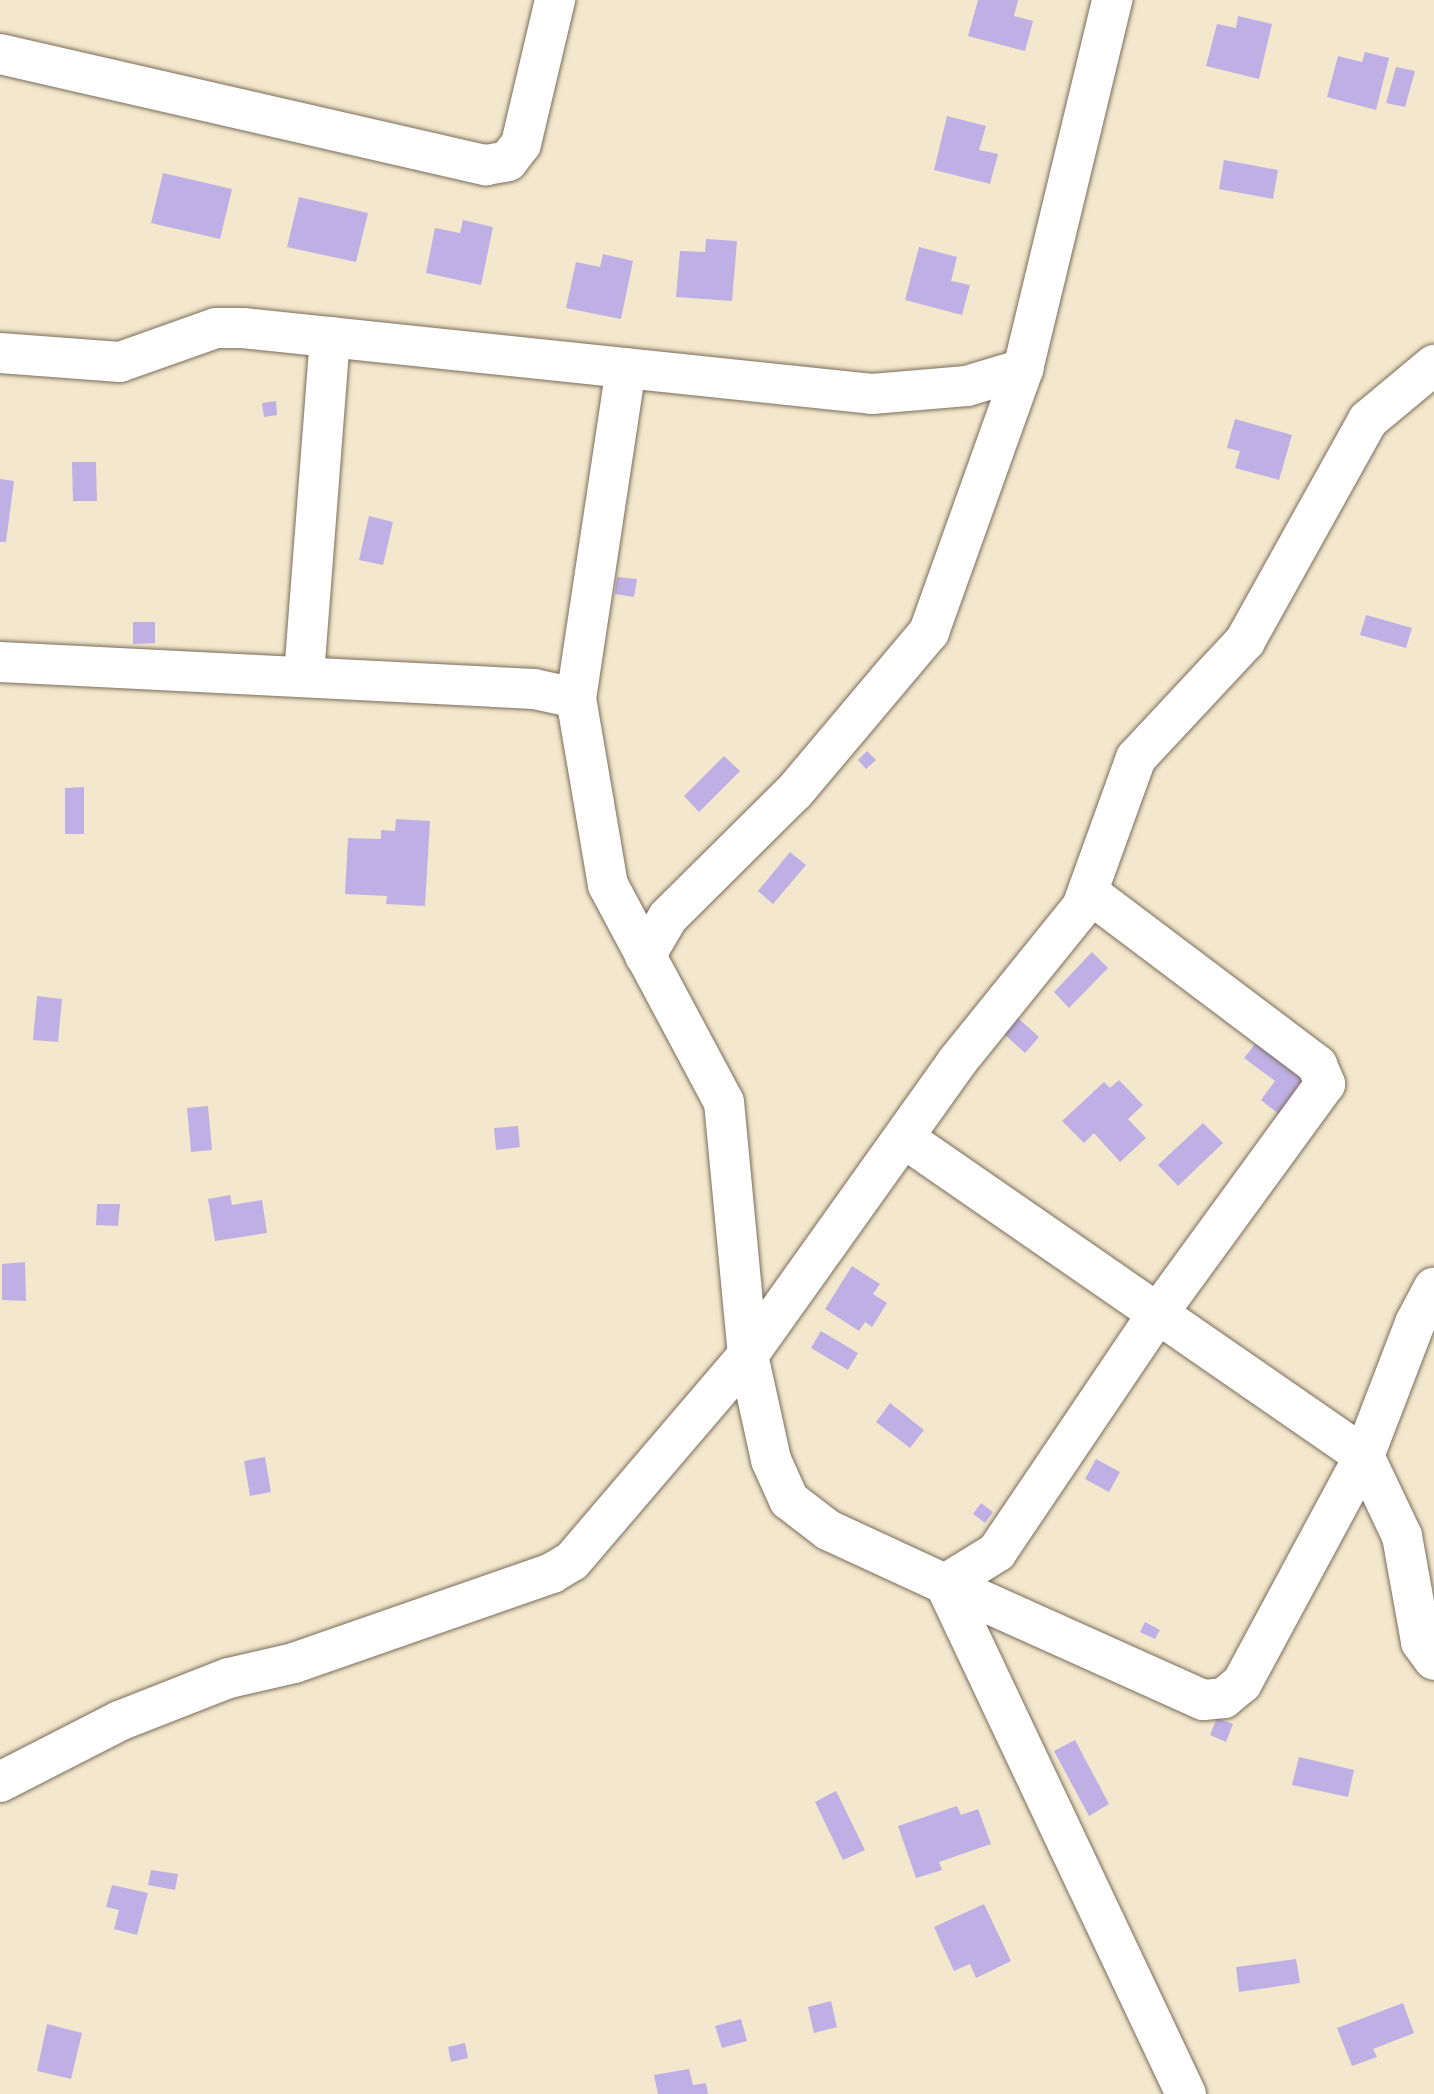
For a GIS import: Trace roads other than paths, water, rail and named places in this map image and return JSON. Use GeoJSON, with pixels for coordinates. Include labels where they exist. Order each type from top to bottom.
{"type":"FeatureCollection","features":[{"type":"Feature","properties":{"kind":"street"},"geometry":{"type":"LineString","coordinates":[[0,54],[486,165],[508,161],[521,144],[555,0]]}},
{"type":"Feature","properties":{"kind":"street"},"geometry":{"type":"LineString","coordinates":[[645,956],[668,917],[795,791],[923,643],[1023,369],[1112,0]]}},
{"type":"Feature","properties":{"kind":"street"},"geometry":{"type":"LineString","coordinates":[[0,353],[120,362],[216,328],[330,337],[872,394],[967,386],[1023,369]]}},
{"type":"Feature","properties":{"kind":"street"},"geometry":{"type":"LineString","coordinates":[[304,675],[330,337]]}},
{"type":"Feature","properties":{"kind":"street"},"geometry":{"type":"LineString","coordinates":[[0,1782],[119,1721],[229,1678],[294,1663],[552,1573],[572,1561],[748,1355],[904,1138],[1089,893],[1136,758],[1239,649],[1368,420],[1434,365]]}},
{"type":"Feature","properties":{"kind":"street"},"geometry":{"type":"LineString","coordinates":[[626,368],[576,698],[608,885],[645,956],[680,1013],[724,1102],[748,1355],[771,1460],[789,1500],[828,1530],[945,1584],[1203,1700],[1224,1698],[1242,1683],[1364,1456],[1415,1323],[1434,1288]]}},
{"type":"Feature","properties":{"kind":"street"},"geometry":{"type":"LineString","coordinates":[[0,662],[534,689],[576,698]]}},
{"type":"Feature","properties":{"kind":"street"},"geometry":{"type":"LineString","coordinates":[[945,1584],[997,1552],[1160,1310],[1325,1084],[1324,1073],[1089,893]]}},
{"type":"Feature","properties":{"kind":"street"},"geometry":{"type":"LineString","coordinates":[[904,1138],[1160,1310],[1364,1456],[1402,1536],[1421,1642],[1434,1660]]}},
{"type":"Feature","properties":{"kind":"street"},"geometry":{"type":"LineString","coordinates":[[945,1584],[1186,2094]]}}]}
